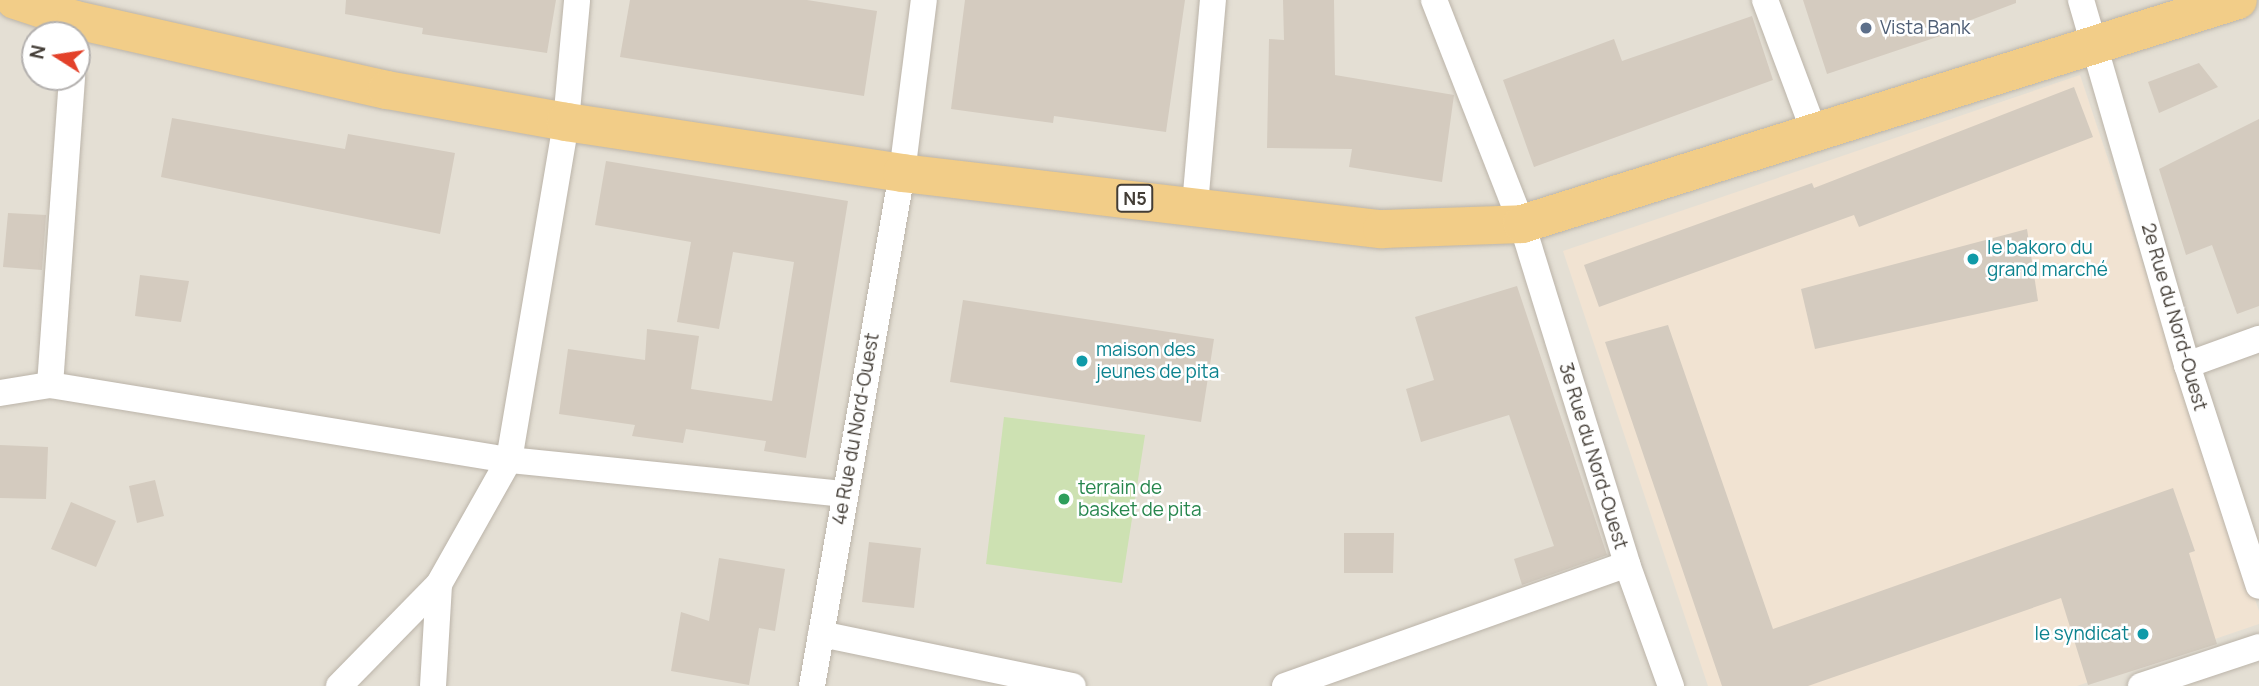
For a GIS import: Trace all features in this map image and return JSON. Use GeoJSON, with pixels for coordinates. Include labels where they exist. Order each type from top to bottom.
{"type":"FeatureCollection","features":[{"type":"Feature","properties":{"kind":"highway","name":"N5"},"geometry":{"type":"LineString","coordinates":[[15,0],[387,90],[566,122],[902,173],[1195,205],[1382,229],[1522,224],[2097,47],[2238,0]]}},
{"type":"Feature","properties":{"kind":"street"},"geometry":{"type":"LineString","coordinates":[[339,686],[439,584],[509,460],[566,122],[577,0]]}},
{"type":"Feature","properties":{"kind":"street","name":"4e Rue du Nord-Ouest"},"geometry":{"type":"LineString","coordinates":[[812,686],[902,173],[924,0]]}},
{"type":"Feature","properties":{"kind":"street"},"geometry":{"type":"LineString","coordinates":[[1195,205],[1213,0]]}},
{"type":"Feature","properties":{"kind":"street","name":"3e Rue du Nord-Ouest"},"geometry":{"type":"LineString","coordinates":[[1434,0],[1522,224],[1627,564],[1671,686]]}},
{"type":"Feature","properties":{"kind":"street"},"geometry":{"type":"LineString","coordinates":[[1765,0],[1815,134]]}},
{"type":"Feature","properties":{"kind":"street","name":"2e Rue du Nord-Ouest"},"geometry":{"type":"LineString","coordinates":[[2081,0],[2097,47],[2187,365],[2259,586]]}},
{"type":"Feature","properties":{"kind":"street"},"geometry":{"type":"LineString","coordinates":[[51,385],[71,91]]}},
{"type":"Feature","properties":{"kind":"street"},"geometry":{"type":"LineString","coordinates":[[2187,365],[2259,339]]}},
{"type":"Feature","properties":{"kind":"street"},"geometry":{"type":"LineString","coordinates":[[0,393],[51,385],[509,460],[844,494]]}},
{"type":"Feature","properties":{"kind":"street"},"geometry":{"type":"LineString","coordinates":[[1285,686],[1627,564]]}},
{"type":"Feature","properties":{"kind":"street"},"geometry":{"type":"LineString","coordinates":[[433,686],[439,584]]}},
{"type":"Feature","properties":{"kind":"street"},"geometry":{"type":"LineString","coordinates":[[821,634],[1073,686]]}},
{"type":"Feature","properties":{"kind":"street"},"geometry":{"type":"LineString","coordinates":[[2141,686],[2259,647]]}},
{"type":"Feature","properties":{"kind":"shaded area"},"geometry":{"type":"Polygon","coordinates":[[[0,0],[2259,0],[2259,686],[0,686],[0,0]]]}},
{"type":"Feature","properties":{"kind":"shaded area"},"geometry":{"type":"Polygon","coordinates":[[[2080,75],[2259,611],[2259,624],[2077,686],[1708,686],[1563,251],[2080,75]]]}},
{"type":"Feature","properties":{"kind":"green space","name":"terrain de basket de pita"},"geometry":{"type":"Polygon","coordinates":[[[1004,417],[1145,435],[1122,583],[986,564],[1004,417]]]}},
{"type":"Feature","properties":{"kind":"building"},"geometry":{"type":"Polygon","coordinates":[[[346,0],[556,0],[547,53],[422,34],[423,28],[345,14],[346,0]]]}},
{"type":"Feature","properties":{"kind":"building"},"geometry":{"type":"Polygon","coordinates":[[[630,0],[807,0],[877,11],[864,96],[620,57],[630,0]]]}},
{"type":"Feature","properties":{"kind":"building"},"geometry":{"type":"Polygon","coordinates":[[[965,0],[1185,0],[1166,132],[1054,116],[1053,123],[951,109],[965,0]]]}},
{"type":"Feature","properties":{"kind":"building"},"geometry":{"type":"Polygon","coordinates":[[[1283,0],[1334,0],[1335,75],[1454,95],[1442,182],[1349,167],[1352,149],[1267,148],[1269,39],[1284,40],[1283,0]]]}},
{"type":"Feature","properties":{"kind":"building"},"geometry":{"type":"Polygon","coordinates":[[[1803,0],[2016,0],[2016,3],[1939,32],[1940,36],[1827,74],[1803,0]]]}},
{"type":"Feature","properties":{"kind":"building"},"geometry":{"type":"Polygon","coordinates":[[[1752,16],[1773,80],[1534,167],[1503,80],[1614,39],[1622,61],[1752,16]]]}},
{"type":"Feature","properties":{"kind":"building"},"geometry":{"type":"Polygon","coordinates":[[[2199,63],[2218,87],[2159,113],[2148,82],[2199,63]]]}},
{"type":"Feature","properties":{"kind":"building"},"geometry":{"type":"Polygon","coordinates":[[[2074,87],[2093,137],[1859,227],[1854,215],[1599,307],[1584,265],[1812,183],[1814,188],[2074,87]]]}},
{"type":"Feature","properties":{"kind":"building"},"geometry":{"type":"Polygon","coordinates":[[[172,118],[345,149],[348,134],[455,153],[440,234],[161,177],[172,118]]]}},
{"type":"Feature","properties":{"kind":"building"},"geometry":{"type":"Polygon","coordinates":[[[2259,119],[2259,306],[2237,314],[2212,245],[2186,255],[2159,169],[2259,119]]]}},
{"type":"Feature","properties":{"kind":"building"},"geometry":{"type":"Polygon","coordinates":[[[606,161],[848,201],[806,458],[764,451],[766,441],[686,429],[683,443],[632,436],[635,425],[559,414],[568,349],[645,360],[647,329],[699,336],[691,389],[772,401],[794,262],[733,252],[719,329],[677,322],[691,242],[595,225],[606,161]]]}},
{"type":"Feature","properties":{"kind":"building"},"geometry":{"type":"Polygon","coordinates":[[[8,213],[46,215],[42,270],[3,267],[8,213]]]}},
{"type":"Feature","properties":{"kind":"building","name":"le bakoro du grand marché"},"geometry":{"type":"Polygon","coordinates":[[[2027,229],[2038,301],[1815,349],[1801,289],[2027,229]]]}},
{"type":"Feature","properties":{"kind":"building"},"geometry":{"type":"Polygon","coordinates":[[[140,275],[189,281],[181,322],[135,316],[140,275]]]}},
{"type":"Feature","properties":{"kind":"building"},"geometry":{"type":"Polygon","coordinates":[[[1517,286],[1607,555],[1522,585],[1514,559],[1554,546],[1509,415],[1421,442],[1406,389],[1434,380],[1415,317],[1517,286]]]}},
{"type":"Feature","properties":{"kind":"building","name":"maison des jeunes de pita"},"geometry":{"type":"Polygon","coordinates":[[[963,300],[1214,339],[1201,422],[950,382],[963,300]]]}},
{"type":"Feature","properties":{"kind":"building"},"geometry":{"type":"Polygon","coordinates":[[[1668,325],[1773,629],[2173,488],[2195,551],[2189,553],[2217,644],[2088,685],[2061,598],[1808,686],[1722,686],[1605,342],[1668,325]]]}},
{"type":"Feature","properties":{"kind":"building"},"geometry":{"type":"Polygon","coordinates":[[[0,445],[48,447],[46,499],[0,498],[0,445]]]}},
{"type":"Feature","properties":{"kind":"building"},"geometry":{"type":"Polygon","coordinates":[[[155,480],[164,516],[137,523],[129,486],[155,480]]]}},
{"type":"Feature","properties":{"kind":"building"},"geometry":{"type":"Polygon","coordinates":[[[71,502],[116,521],[96,567],[51,549],[71,502]]]}},
{"type":"Feature","properties":{"kind":"building"},"geometry":{"type":"Polygon","coordinates":[[[1344,533],[1394,533],[1393,573],[1344,573],[1344,533]]]}},
{"type":"Feature","properties":{"kind":"building"},"geometry":{"type":"Polygon","coordinates":[[[869,542],[921,548],[914,608],[862,602],[869,542]]]}},
{"type":"Feature","properties":{"kind":"building"},"geometry":{"type":"Polygon","coordinates":[[[719,558],[785,569],[775,631],[759,628],[749,685],[671,671],[681,612],[709,621],[719,558]]]}},
{"type":"Feature","properties":{"kind":"place","name":"Vista Bank"},"geometry":{"type":"Point","coordinates":[1866,28]}},
{"type":"Feature","properties":{"kind":"place","name":"le bakoro du grand marché"},"geometry":{"type":"Point","coordinates":[1973,259]}},
{"type":"Feature","properties":{"kind":"place","name":"maison des jeunes de pita"},"geometry":{"type":"Point","coordinates":[1082,361]}},
{"type":"Feature","properties":{"kind":"place","name":"terrain de basket de pita"},"geometry":{"type":"Point","coordinates":[1064,499]}},
{"type":"Feature","properties":{"kind":"place","name":"le syndicat"},"geometry":{"type":"Point","coordinates":[2143,634]}}]}
